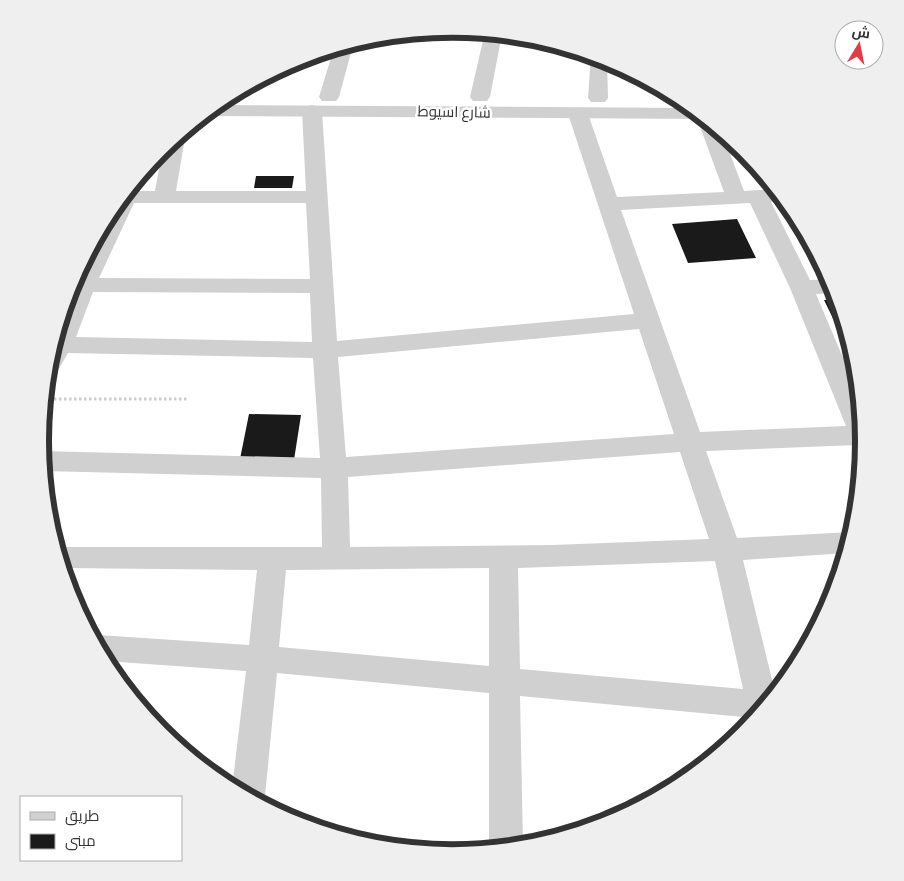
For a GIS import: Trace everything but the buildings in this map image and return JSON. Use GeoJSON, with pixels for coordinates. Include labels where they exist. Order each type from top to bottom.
{"type":"FeatureCollection","features":[{"type":"Feature","properties":{"kind":"street"},"geometry":{"type":"LineString","coordinates":[[480,97],[492,40]]}},
{"type":"Feature","properties":{"kind":"street"},"geometry":{"type":"LineString","coordinates":[[336,559],[334,468],[316,197],[320,104],[341,53]]}},
{"type":"Feature","properties":{"kind":"street"},"geometry":{"type":"LineString","coordinates":[[598,65],[598,98]]}},
{"type":"Feature","properties":{"kind":"street","name":"شارع اسيوط"},"geometry":{"type":"LineString","coordinates":[[244,95],[320,104],[578,114],[688,114]]}},
{"type":"Feature","properties":{"kind":"street","name":"شارع اسيوط"},"geometry":{"type":"LineString","coordinates":[[221,110],[480,97],[666,99]]}},
{"type":"Feature","properties":{"kind":"street"},"geometry":{"type":"LineString","coordinates":[[578,114],[727,551],[761,699]]}},
{"type":"Feature","properties":{"kind":"street"},"geometry":{"type":"LineString","coordinates":[[716,136],[747,196],[802,288],[854,414]]}},
{"type":"Feature","properties":{"kind":"street"},"geometry":{"type":"LineString","coordinates":[[165,196],[173,150]]}},
{"type":"Feature","properties":{"kind":"street"},"geometry":{"type":"LineString","coordinates":[[610,204],[773,196]]}},
{"type":"Feature","properties":{"kind":"street"},"geometry":{"type":"LineString","coordinates":[[131,197],[316,197]]}},
{"type":"Feature","properties":{"kind":"street"},"geometry":{"type":"LineString","coordinates":[[85,274],[321,286]]}},
{"type":"Feature","properties":{"kind":"street"},"geometry":{"type":"LineString","coordinates":[[84,278],[61,345],[325,350],[649,320]]}},
{"type":"Feature","properties":{"kind":"street"},"geometry":{"type":"LineString","coordinates":[[802,288],[824,287]]}},
{"type":"Feature","properties":{"kind":"street"},"geometry":{"type":"LineString","coordinates":[[50,461],[334,468],[690,442],[855,436]]}},
{"type":"Feature","properties":{"kind":"street"},"geometry":{"type":"LineString","coordinates":[[66,557],[273,560],[503,556],[727,551],[842,543]]}},
{"type":"Feature","properties":{"kind":"street"},"geometry":{"type":"LineString","coordinates":[[503,556],[506,840]]}},
{"type":"Feature","properties":{"kind":"street"},"geometry":{"type":"LineString","coordinates":[[249,789],[273,560]]}},
{"type":"Feature","properties":{"kind":"street"},"geometry":{"type":"LineString","coordinates":[[107,649],[263,659],[756,705]]}},
{"type":"Feature","properties":{"kind":"path"},"geometry":{"type":"LineString","coordinates":[[51,399],[189,399]]}}]}
